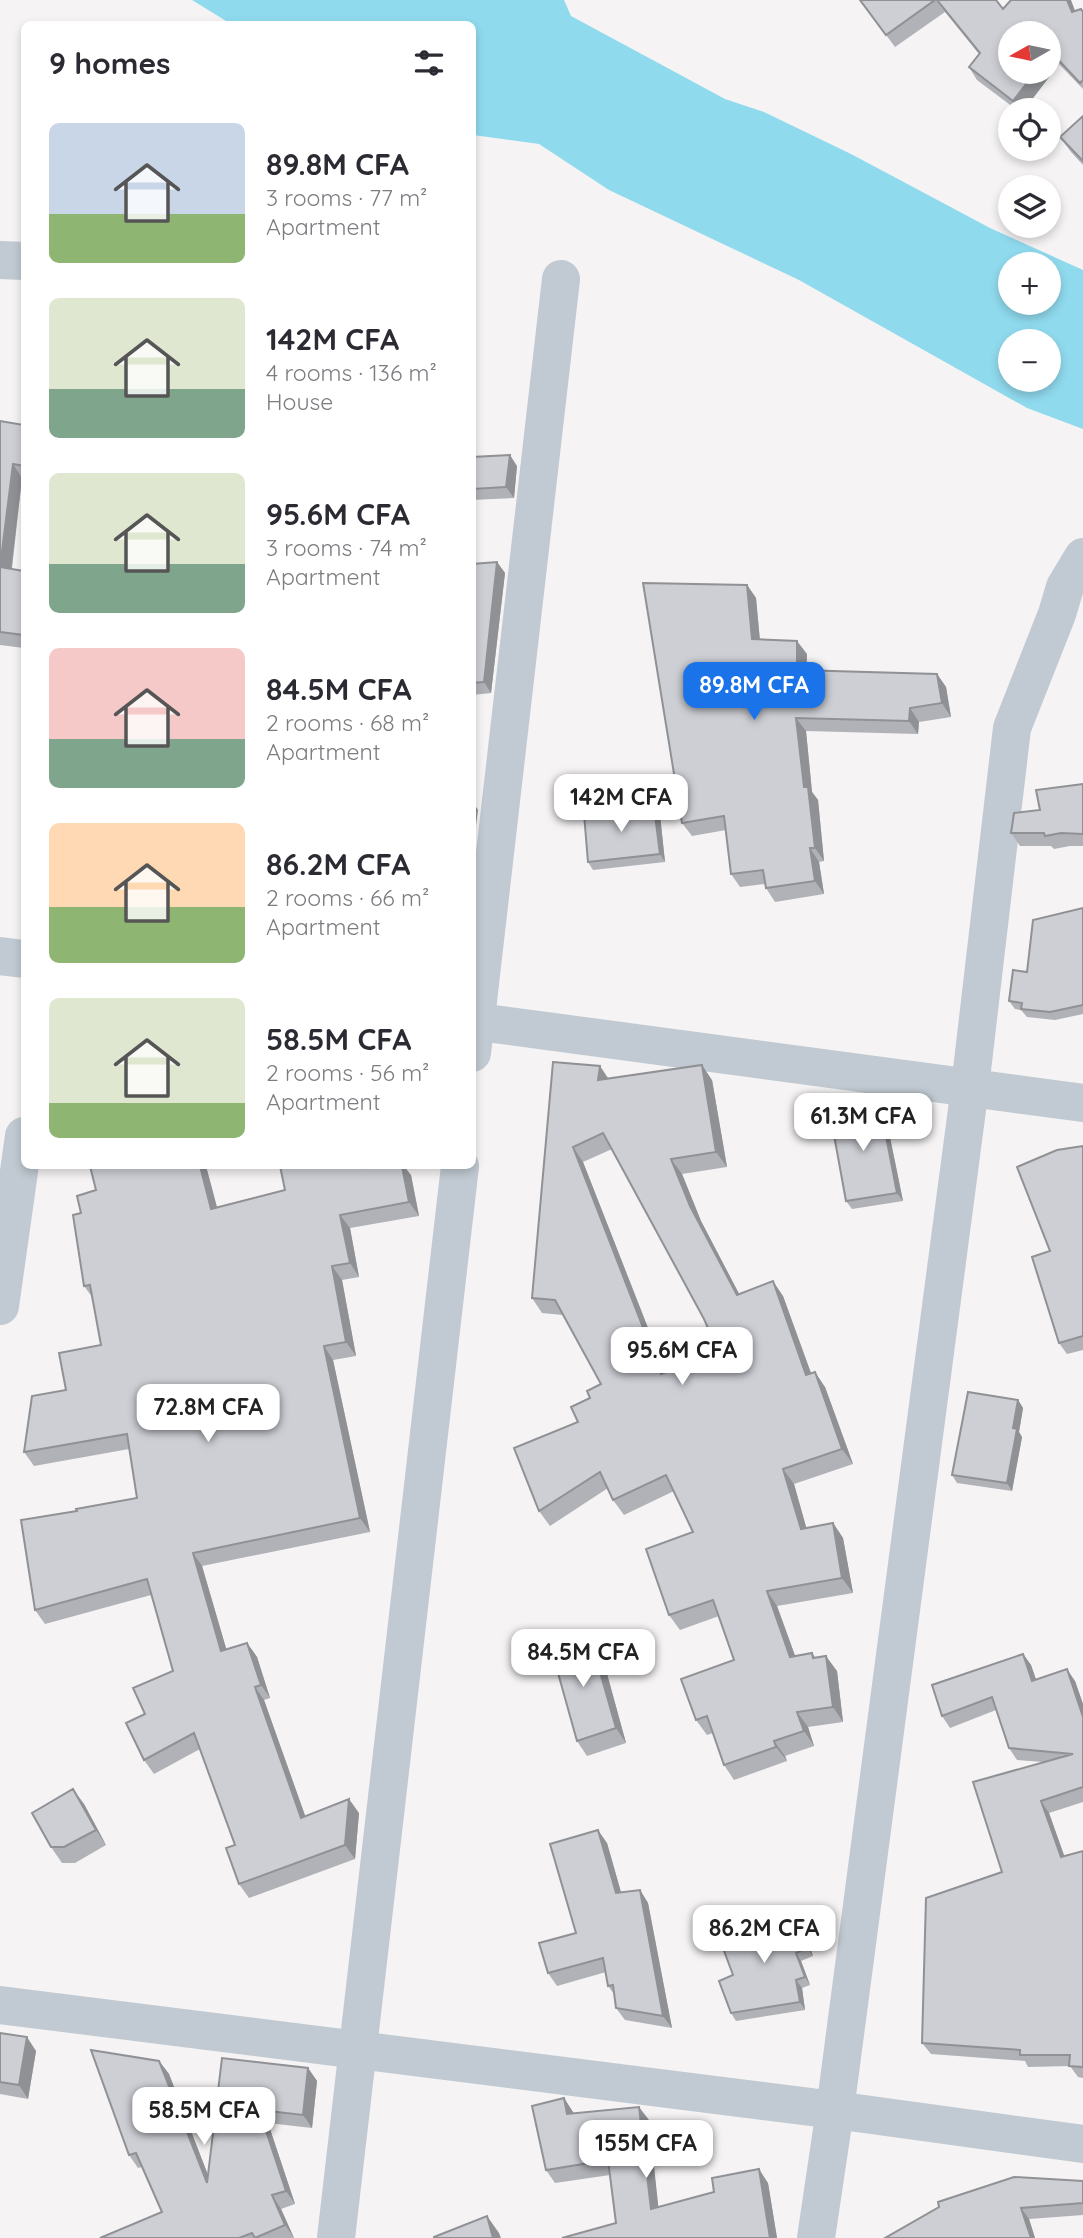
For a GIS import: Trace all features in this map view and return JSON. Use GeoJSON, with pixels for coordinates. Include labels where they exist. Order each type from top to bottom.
{"type":"FeatureCollection","features":[{"type":"Feature","properties":{"kind":"street"},"geometry":{"type":"LineString","coordinates":[[0,260],[21,261]]}},
{"type":"Feature","properties":{"kind":"street"},"geometry":{"type":"LineString","coordinates":[[476,1015],[561,279]]}},
{"type":"Feature","properties":{"kind":"street"},"geometry":{"type":"LineString","coordinates":[[816,2238],[970,1087],[1013,729],[1065,587],[1083,557]]}},
{"type":"Feature","properties":{"kind":"street"},"geometry":{"type":"LineString","coordinates":[[0,956],[21,959]]}},
{"type":"Feature","properties":{"kind":"street"},"geometry":{"type":"LineString","coordinates":[[476,1032],[1083,1102]]}},
{"type":"Feature","properties":{"kind":"street"},"geometry":{"type":"LineString","coordinates":[[0,1306],[21,1157]]}},
{"type":"Feature","properties":{"kind":"street"},"geometry":{"type":"LineString","coordinates":[[337,2238],[460,1169]]}},
{"type":"Feature","properties":{"kind":"street"},"geometry":{"type":"LineString","coordinates":[[0,2005],[835,2110],[1083,2144]]}},
{"type":"Feature","properties":{"kind":"water"},"geometry":{"type":"Polygon","coordinates":[[[192,0],[564,0],[571,16],[725,99],[764,112],[851,154],[998,232],[998,238],[1012,238],[1043,252],[998,252],[998,315],[1061,315],[1061,260],[1083,270],[1083,429],[1027,408],[998,392],[1061,392],[1061,329],[998,329],[998,392],[799,280],[609,190],[539,144],[476,135],[476,21],[226,21],[192,0]]]}},
{"type":"Feature","properties":{"kind":"building"},"geometry":{"type":"Polygon","coordinates":[[[860,0],[935,0],[886,35],[860,0]]]}},
{"type":"Feature","properties":{"kind":"building"},"geometry":{"type":"Polygon","coordinates":[[[937,0],[996,0],[1003,9],[1011,0],[1067,0],[1072,12],[1081,9],[1083,12],[1083,80],[1080,83],[1061,63],[1061,21],[998,21],[998,84],[1026,84],[1015,98],[1009,98],[969,67],[980,53],[937,0]]]}},
{"type":"Feature","properties":{"kind":"building"},"geometry":{"type":"Polygon","coordinates":[[[1083,116],[1083,161],[1061,138],[1083,116]]]}},
{"type":"Feature","properties":{"kind":"building"},"geometry":{"type":"Polygon","coordinates":[[[0,421],[21,424],[21,465],[13,464],[0,567],[0,421]]]}},
{"type":"Feature","properties":{"kind":"building"},"geometry":{"type":"Polygon","coordinates":[[[510,455],[506,487],[476,489],[476,457],[510,455]]]}},
{"type":"Feature","properties":{"kind":"building"},"geometry":{"type":"Polygon","coordinates":[[[497,562],[484,682],[476,683],[476,564],[497,562]]]}},
{"type":"Feature","properties":{"kind":"building"},"geometry":{"type":"Polygon","coordinates":[[[0,567],[21,570],[21,635],[0,632],[0,567]]]}},
{"type":"Feature","properties":{"kind":"building"},"geometry":{"type":"Polygon","coordinates":[[[643,583],[747,585],[752,639],[797,641],[797,670],[937,674],[942,703],[910,708],[909,721],[796,718],[804,787],[808,787],[815,848],[810,848],[815,881],[766,888],[763,870],[731,874],[724,816],[682,823],[643,583]]]}},
{"type":"Feature","properties":{"kind":"building"},"geometry":{"type":"Polygon","coordinates":[[[1083,784],[1083,834],[1061,833],[1045,836],[1044,833],[1011,833],[1014,813],[1040,810],[1036,790],[1083,784]]]}},
{"type":"Feature","properties":{"kind":"building"},"geometry":{"type":"Polygon","coordinates":[[[654,807],[660,854],[588,862],[584,814],[654,807]]]}},
{"type":"Feature","properties":{"kind":"building"},"geometry":{"type":"Polygon","coordinates":[[[1083,908],[1083,1005],[1050,1012],[1021,1009],[1022,1003],[1009,1001],[1013,970],[1027,972],[1033,920],[1083,908]]]}},
{"type":"Feature","properties":{"kind":"building"},"geometry":{"type":"Polygon","coordinates":[[[553,1062],[600,1066],[598,1080],[702,1065],[716,1152],[671,1159],[690,1206],[737,1295],[773,1281],[806,1375],[815,1372],[842,1449],[783,1469],[801,1529],[833,1523],[842,1578],[767,1591],[790,1657],[812,1653],[813,1658],[826,1656],[833,1707],[797,1712],[804,1731],[774,1741],[776,1747],[724,1765],[707,1716],[696,1720],[681,1679],[734,1660],[713,1600],[669,1615],[646,1549],[693,1532],[666,1475],[613,1500],[600,1472],[539,1511],[514,1448],[578,1422],[571,1407],[590,1398],[587,1391],[601,1384],[555,1300],[532,1298],[553,1062]],[[603,1133],[573,1147],[661,1374],[719,1353],[704,1319],[603,1133]]]}},
{"type":"Feature","properties":{"kind":"building"},"geometry":{"type":"Polygon","coordinates":[[[880,1105],[897,1193],[846,1201],[830,1113],[880,1105]]]}},
{"type":"Feature","properties":{"kind":"building"},"geometry":{"type":"Polygon","coordinates":[[[1083,1146],[1083,1336],[1059,1343],[1032,1257],[1050,1251],[1017,1167],[1057,1150],[1083,1146]]]}},
{"type":"Feature","properties":{"kind":"building"},"geometry":{"type":"Polygon","coordinates":[[[91,1169],[201,1169],[211,1209],[285,1190],[281,1169],[403,1169],[409,1202],[340,1215],[350,1263],[332,1266],[346,1342],[324,1346],[360,1518],[193,1553],[221,1651],[247,1643],[261,1685],[255,1687],[301,1818],[349,1799],[345,1845],[239,1884],[226,1848],[235,1845],[194,1733],[144,1760],[126,1723],[145,1714],[133,1688],[173,1671],[147,1579],[35,1610],[21,1520],[137,1498],[127,1434],[24,1452],[32,1396],[66,1390],[59,1353],[101,1345],[90,1285],[84,1286],[73,1215],[81,1213],[77,1196],[96,1190],[91,1169]]]}},
{"type":"Feature","properties":{"kind":"building"},"geometry":{"type":"Polygon","coordinates":[[[968,1392],[1018,1400],[1013,1428],[1017,1429],[1007,1483],[952,1475],[968,1392]]]}},
{"type":"Feature","properties":{"kind":"building"},"geometry":{"type":"Polygon","coordinates":[[[590,1637],[616,1728],[577,1741],[551,1648],[590,1637]]]}},
{"type":"Feature","properties":{"kind":"building"},"geometry":{"type":"Polygon","coordinates":[[[1023,1654],[1032,1681],[1067,1669],[1083,1717],[1083,1787],[1041,1801],[1061,1857],[1083,1851],[1083,2067],[1069,2066],[1070,2055],[1020,2055],[1020,2050],[922,2043],[926,1898],[1002,1872],[973,1782],[1073,1754],[1009,1748],[992,1697],[942,1716],[932,1685],[1023,1654]]]}},
{"type":"Feature","properties":{"kind":"building"},"geometry":{"type":"Polygon","coordinates":[[[73,1789],[96,1830],[64,1847],[51,1847],[32,1813],[73,1789]]]}},
{"type":"Feature","properties":{"kind":"building"},"geometry":{"type":"Polygon","coordinates":[[[598,1830],[616,1893],[640,1890],[663,2016],[616,2008],[613,1985],[608,1986],[603,1958],[548,1973],[539,1943],[576,1933],[550,1844],[598,1830]]]}},
{"type":"Feature","properties":{"kind":"building"},"geometry":{"type":"Polygon","coordinates":[[[794,1912],[807,1948],[796,1953],[805,1977],[796,1980],[800,2002],[731,2013],[719,1981],[733,1975],[720,1940],[794,1912]]]}},
{"type":"Feature","properties":{"kind":"building"},"geometry":{"type":"Polygon","coordinates":[[[0,2033],[27,2037],[19,2085],[0,2082],[0,2033]]]}},
{"type":"Feature","properties":{"kind":"building"},"geometry":{"type":"Polygon","coordinates":[[[91,2050],[159,2061],[207,2183],[222,2058],[308,2068],[303,2115],[259,2110],[286,2191],[272,2195],[285,2225],[255,2238],[252,2233],[239,2238],[100,2238],[162,2212],[136,2153],[129,2155],[91,2050]]]}},
{"type":"Feature","properties":{"kind":"building"},"geometry":{"type":"Polygon","coordinates":[[[564,2098],[567,2114],[639,2107],[651,2209],[714,2192],[712,2178],[759,2169],[770,2238],[562,2238],[616,2223],[608,2160],[546,2170],[532,2106],[564,2098]]]}},
{"type":"Feature","properties":{"kind":"building"},"geometry":{"type":"Polygon","coordinates":[[[1014,2177],[1083,2181],[1083,2203],[1021,2208],[1031,2238],[885,2238],[939,2207],[938,2202],[1014,2177]]]}},
{"type":"Feature","properties":{"kind":"building"},"geometry":{"type":"Polygon","coordinates":[[[487,2216],[493,2238],[434,2238],[434,2237],[487,2216]]]}}]}
